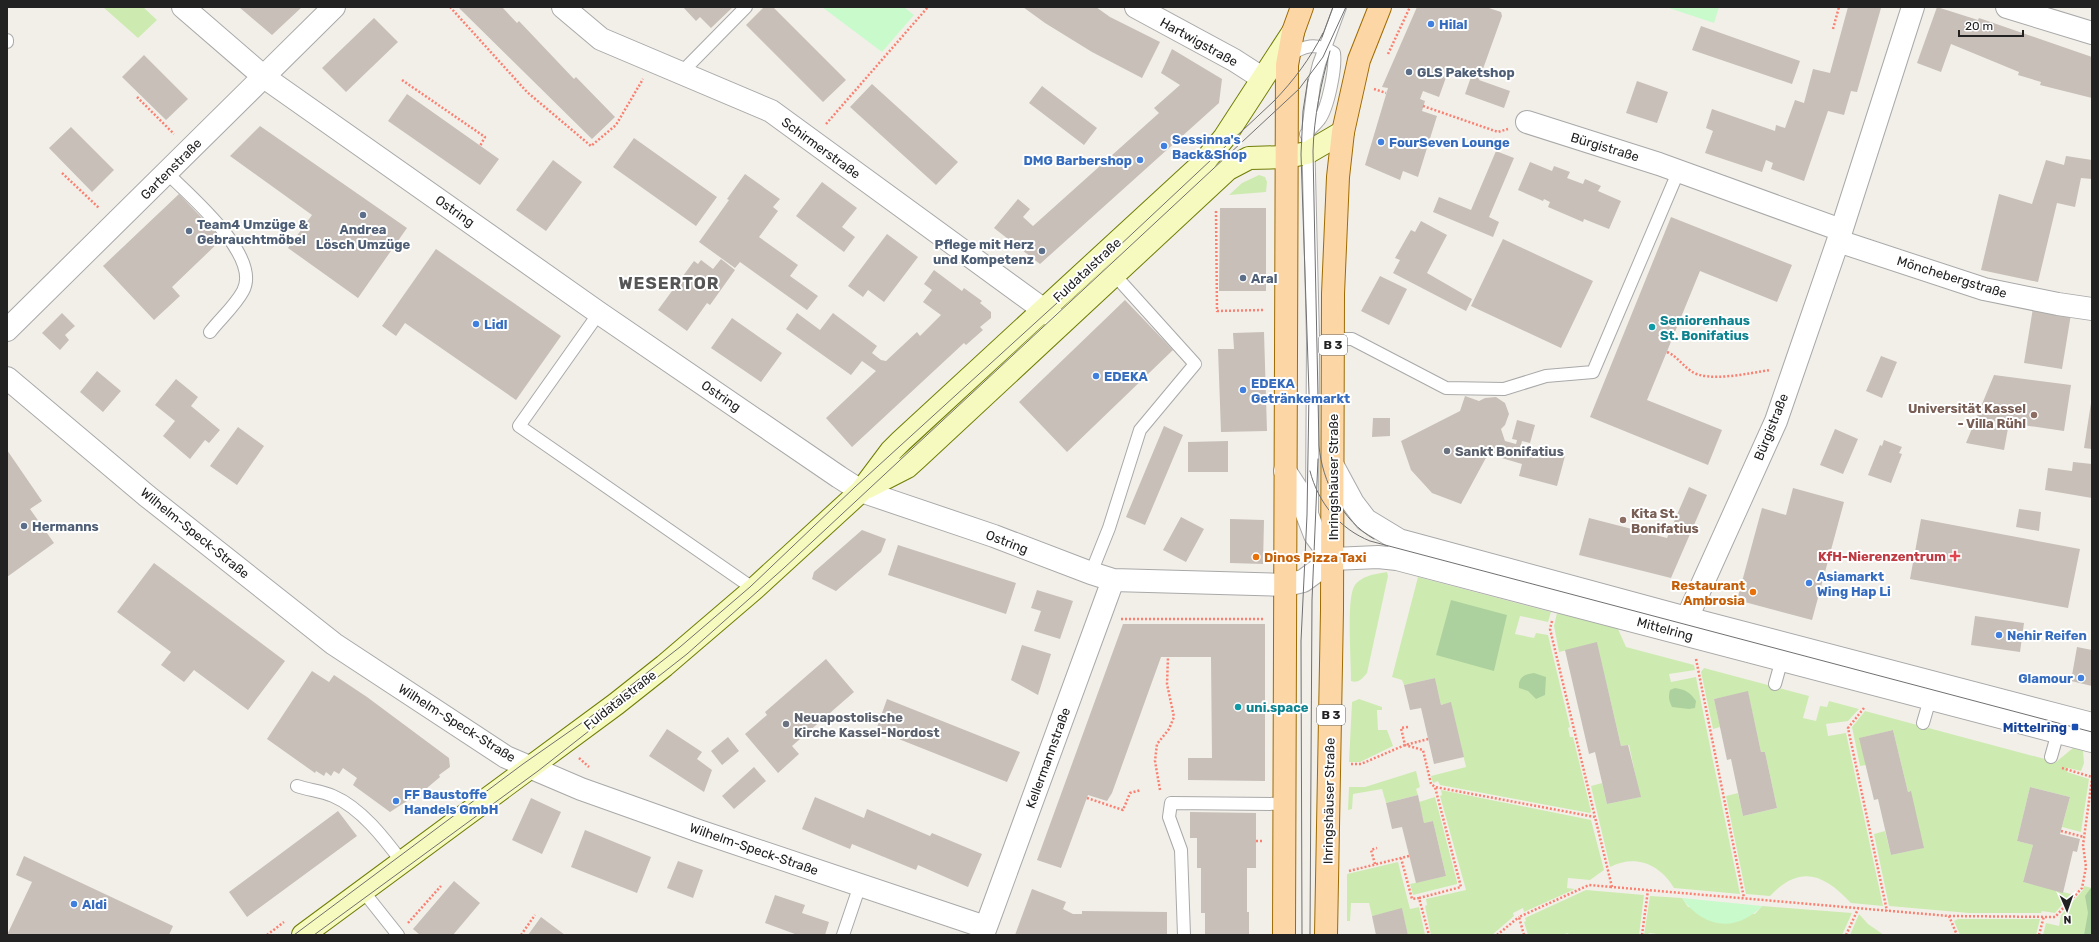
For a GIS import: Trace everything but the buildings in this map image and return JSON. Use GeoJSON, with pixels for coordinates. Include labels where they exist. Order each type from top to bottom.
{"type":"FeatureCollection","features":[{"type":"Feature","properties":{"kind":"main road"},"geometry":{"type":"LineString","coordinates":[[1284,935],[1285,804],[1276,585],[1285,471],[1279,154],[1288,56],[1293,32],[1302,7]]}},
{"type":"Feature","properties":{"kind":"main road","name":"Ihringshäuser Straße"},"geometry":{"type":"LineString","coordinates":[[1326,935],[1333,559],[1333,339],[1336,219],[1342,132],[1359,60],[1380,7]]}},
{"type":"Feature","properties":{"kind":"main road","name":"Fuldatalstraße"},"geometry":{"type":"LineString","coordinates":[[302,935],[616,704],[754,589],[861,490],[891,451],[901,441],[1204,162],[1224,138],[1293,32]]}},
{"type":"Feature","properties":{"kind":"main road","name":"Fuldatalstraße"},"geometry":{"type":"LineString","coordinates":[[861,490],[907,467],[1228,169],[1249,158],[1279,154],[1308,142],[1342,132]]}},
{"type":"Feature","properties":{"kind":"street","name":"Ostring"},"geometry":{"type":"LineString","coordinates":[[183,7],[264,77],[599,312],[861,490],[994,536],[1090,574],[1113,580],[1276,585],[1303,581],[1333,559]]}},
{"type":"Feature","properties":{"kind":"street","name":"Gartenstraße"},"geometry":{"type":"LineString","coordinates":[[7,330],[334,7]]}},
{"type":"Feature","properties":{"kind":"street","name":"Schirmerstraße"},"geometry":{"type":"LineString","coordinates":[[562,7],[601,39],[771,112],[1062,323]]}},
{"type":"Feature","properties":{"kind":"street","name":"Hartwigstraße"},"geometry":{"type":"LineString","coordinates":[[1136,7],[1234,60],[1262,78]]}},
{"type":"Feature","properties":{"kind":"street","name":"Bürgistraße"},"geometry":{"type":"LineString","coordinates":[[1689,627],[1698,592],[1776,421],[1840,236],[1914,7]]}},
{"type":"Feature","properties":{"kind":"street"},"geometry":{"type":"LineString","coordinates":[[2007,7],[2092,33]]}},
{"type":"Feature","properties":{"kind":"street","name":"Bürgistraße"},"geometry":{"type":"LineString","coordinates":[[1527,122],[1679,170],[1840,236]]}},
{"type":"Feature","properties":{"kind":"street","name":"Mönchebergstraße"},"geometry":{"type":"LineString","coordinates":[[1840,236],[1984,289],[2058,304],[2092,309]]}},
{"type":"Feature","properties":{"kind":"street","name":"Wilhelm-Speck-Straße"},"geometry":{"type":"LineString","coordinates":[[7,378],[148,496],[334,644],[506,757],[581,789],[860,885],[984,931]]}},
{"type":"Feature","properties":{"kind":"street","name":"Mittelring"},"geometry":{"type":"LineString","coordinates":[[1333,466],[1353,503],[1366,520],[1399,540],[1689,627],[1782,659],[2092,741]]}},
{"type":"Feature","properties":{"kind":"street"},"geometry":{"type":"LineString","coordinates":[[1285,471],[1298,491],[1312,528],[1333,559]]}},
{"type":"Feature","properties":{"kind":"street","name":"Mittelring"},"geometry":{"type":"LineString","coordinates":[[1333,559],[1378,557],[1396,558],[2092,724]]}},
{"type":"Feature","properties":{"kind":"street","name":"Kellermannstraße"},"geometry":{"type":"LineString","coordinates":[[984,931],[1113,580]]}},
{"type":"Feature","properties":{"kind":"lane"},"geometry":{"type":"LineString","coordinates":[[680,73],[746,7]]}},
{"type":"Feature","properties":{"kind":"lane"},"geometry":{"type":"LineString","coordinates":[[1312,528],[1313,412],[1308,142],[1314,84],[1324,47],[1340,7]]}},
{"type":"Feature","properties":{"kind":"lane"},"geometry":{"type":"LineString","coordinates":[[1262,78],[1298,49],[1317,45],[1324,47]]}},
{"type":"Feature","properties":{"kind":"lane"},"geometry":{"type":"LineString","coordinates":[[1333,339],[1352,339],[1446,388],[1504,389],[1546,376],[1593,372],[1679,170]]}},
{"type":"Feature","properties":{"kind":"lane"},"geometry":{"type":"LineString","coordinates":[[167,173],[220,226],[241,257],[245,278],[243,291],[210,332]]}},
{"type":"Feature","properties":{"kind":"lane"},"geometry":{"type":"LineString","coordinates":[[1090,574],[1110,528],[1140,430],[1195,364],[1098,258]]}},
{"type":"Feature","properties":{"kind":"lane"},"geometry":{"type":"LineString","coordinates":[[599,312],[519,426],[754,589]]}},
{"type":"Feature","properties":{"kind":"lane"},"geometry":{"type":"LineString","coordinates":[[1313,412],[1333,466]]}},
{"type":"Feature","properties":{"kind":"lane"},"geometry":{"type":"LineString","coordinates":[[1775,684],[1782,659]]}},
{"type":"Feature","properties":{"kind":"lane"},"geometry":{"type":"LineString","coordinates":[[1923,723],[1930,699]]}},
{"type":"Feature","properties":{"kind":"lane"},"geometry":{"type":"LineString","coordinates":[[2051,757],[2058,732]]}},
{"type":"Feature","properties":{"kind":"lane"},"geometry":{"type":"LineString","coordinates":[[297,786],[332,796],[350,805],[371,826],[402,862]]}},
{"type":"Feature","properties":{"kind":"lane"},"geometry":{"type":"LineString","coordinates":[[1184,935],[1181,850],[1169,817],[1171,804],[1285,804]]}},
{"type":"Feature","properties":{"kind":"lane"},"geometry":{"type":"LineString","coordinates":[[843,935],[860,885]]}},
{"type":"Feature","properties":{"kind":"lane"},"geometry":{"type":"LineString","coordinates":[[363,891],[398,935]]}},
{"type":"Feature","properties":{"kind":"path"},"geometry":{"type":"LineString","coordinates":[[450,7],[528,92],[591,146],[616,125],[643,80],[649,60]]}},
{"type":"Feature","properties":{"kind":"path"},"geometry":{"type":"LineString","coordinates":[[811,141],[928,7]]}},
{"type":"Feature","properties":{"kind":"path"},"geometry":{"type":"LineString","coordinates":[[1388,54],[1410,7]]}},
{"type":"Feature","properties":{"kind":"path"},"geometry":{"type":"LineString","coordinates":[[1833,29],[1839,7]]}},
{"type":"Feature","properties":{"kind":"path"},"geometry":{"type":"LineString","coordinates":[[402,80],[486,137],[480,146]]}},
{"type":"Feature","properties":{"kind":"path"},"geometry":{"type":"LineString","coordinates":[[1373,89],[1386,93]]}},
{"type":"Feature","properties":{"kind":"path"},"geometry":{"type":"LineString","coordinates":[[137,97],[190,150]]}},
{"type":"Feature","properties":{"kind":"path"},"geometry":{"type":"LineString","coordinates":[[1423,106],[1498,132],[1527,122]]}},
{"type":"Feature","properties":{"kind":"path"},"geometry":{"type":"LineString","coordinates":[[62,173],[116,224]]}},
{"type":"Feature","properties":{"kind":"path"},"geometry":{"type":"LineString","coordinates":[[1216,204],[1217,310],[1272,310]]}},
{"type":"Feature","properties":{"kind":"path"},"geometry":{"type":"LineString","coordinates":[[1667,352],[1678,357],[1692,372],[1713,377],[1794,367]]}},
{"type":"Feature","properties":{"kind":"path"},"geometry":{"type":"LineString","coordinates":[[1101,614],[1124,620],[1266,619],[1276,585]]}},
{"type":"Feature","properties":{"kind":"path"},"geometry":{"type":"LineString","coordinates":[[1553,615],[1550,629],[1612,886]]}},
{"type":"Feature","properties":{"kind":"path"},"geometry":{"type":"LineString","coordinates":[[1689,627],[1744,898]]}},
{"type":"Feature","properties":{"kind":"path"},"geometry":{"type":"LineString","coordinates":[[1160,790],[1155,761],[1157,744],[1169,729],[1174,717],[1167,684],[1168,657]]}},
{"type":"Feature","properties":{"kind":"path"},"geometry":{"type":"LineString","coordinates":[[1864,708],[1848,728],[1887,911]]}},
{"type":"Feature","properties":{"kind":"path"},"geometry":{"type":"LineString","coordinates":[[1406,745],[1401,728],[1408,727]]}},
{"type":"Feature","properties":{"kind":"path"},"geometry":{"type":"LineString","coordinates":[[1354,764],[1361,764],[1406,745],[1428,739]]}},
{"type":"Feature","properties":{"kind":"path"},"geometry":{"type":"LineString","coordinates":[[1401,858],[1412,899],[1461,887],[1435,787],[1431,784],[1423,750],[1406,745]]}},
{"type":"Feature","properties":{"kind":"path"},"geometry":{"type":"LineString","coordinates":[[1497,935],[1519,917],[1589,885],[1949,916],[2055,917],[2082,888],[2086,867],[2083,845],[2092,778],[2069,770]]}},
{"type":"Feature","properties":{"kind":"path"},"geometry":{"type":"LineString","coordinates":[[1435,787],[1595,817]]}},
{"type":"Feature","properties":{"kind":"path"},"geometry":{"type":"LineString","coordinates":[[1087,798],[1123,810],[1130,793],[1141,790]]}},
{"type":"Feature","properties":{"kind":"path"},"geometry":{"type":"LineString","coordinates":[[2061,831],[2084,837]]}},
{"type":"Feature","properties":{"kind":"path"},"geometry":{"type":"LineString","coordinates":[[1375,864],[1371,850],[1377,848]]}},
{"type":"Feature","properties":{"kind":"path"},"geometry":{"type":"LineString","coordinates":[[1343,871],[1409,856]]}},
{"type":"Feature","properties":{"kind":"path"},"geometry":{"type":"LineString","coordinates":[[398,935],[441,886]]}},
{"type":"Feature","properties":{"kind":"path"},"geometry":{"type":"LineString","coordinates":[[1642,935],[1648,890]]}},
{"type":"Feature","properties":{"kind":"path"},"geometry":{"type":"LineString","coordinates":[[1419,898],[1429,935]]}},
{"type":"Feature","properties":{"kind":"path"},"geometry":{"type":"LineString","coordinates":[[1846,935],[1858,909]]}},
{"type":"Feature","properties":{"kind":"path"},"geometry":{"type":"LineString","coordinates":[[521,935],[535,915]]}},
{"type":"Feature","properties":{"kind":"path"},"geometry":{"type":"LineString","coordinates":[[1949,916],[1956,935]]}},
{"type":"Feature","properties":{"kind":"path"},"geometry":{"type":"LineString","coordinates":[[2039,935],[2044,916]]}},
{"type":"Feature","properties":{"kind":"path"},"geometry":{"type":"LineString","coordinates":[[1519,917],[1524,935]]}},
{"type":"Feature","properties":{"kind":"green space"},"geometry":{"type":"Polygon","coordinates":[[[103,7],[143,7],[157,20],[138,38],[103,7]]]}},
{"type":"Feature","properties":{"kind":"green space"},"geometry":{"type":"Polygon","coordinates":[[[822,7],[904,7],[914,15],[882,52],[822,7]]]}},
{"type":"Feature","properties":{"kind":"green space"},"geometry":{"type":"Polygon","coordinates":[[[1666,7],[1719,7],[1714,23],[1666,7]]]}},
{"type":"Feature","properties":{"kind":"green space"},"geometry":{"type":"Polygon","coordinates":[[[1259,175],[1265,177],[1267,182],[1266,192],[1229,195],[1242,183],[1259,175]]]}},
{"type":"Feature","properties":{"kind":"green space"},"geometry":{"type":"Polygon","coordinates":[[[1387,572],[1388,576],[1367,673],[1362,679],[1354,682],[1351,681],[1350,620],[1350,607],[1353,589],[1355,585],[1363,578],[1387,572]]]}},
{"type":"Feature","properties":{"kind":"green space"},"geometry":{"type":"Polygon","coordinates":[[[1418,577],[1551,612],[1548,622],[1520,616],[1515,634],[1534,638],[1536,633],[1548,635],[1570,727],[1568,728],[1570,737],[1573,737],[1591,811],[1590,813],[1440,785],[1438,781],[1433,783],[1431,776],[1466,767],[1451,703],[1441,705],[1435,678],[1404,685],[1402,680],[1392,677],[1418,577]]]}},
{"type":"Feature","properties":{"kind":"green space"},"geometry":{"type":"Polygon","coordinates":[[[1451,600],[1507,615],[1494,671],[1436,655],[1451,600]]]}},
{"type":"Feature","properties":{"kind":"green space"},"geometry":{"type":"Polygon","coordinates":[[[1557,613],[1618,629],[1626,647],[1694,665],[1695,670],[1669,674],[1671,682],[1696,677],[1740,894],[1674,888],[1662,873],[1654,867],[1638,862],[1629,861],[1610,867],[1591,786],[1602,783],[1607,804],[1640,797],[1629,745],[1621,746],[1597,643],[1559,652],[1554,626],[1557,613]]]}},
{"type":"Feature","properties":{"kind":"green space"},"geometry":{"type":"Polygon","coordinates":[[[1704,668],[1809,696],[1803,718],[1816,721],[1820,706],[1827,707],[1829,701],[1859,709],[1848,721],[1826,724],[1828,736],[1846,733],[1883,906],[1851,903],[1831,885],[1812,877],[1802,877],[1792,880],[1781,886],[1770,896],[1746,894],[1726,796],[1738,793],[1743,816],[1777,808],[1765,752],[1761,752],[1748,692],[1714,699],[1720,727],[1713,729],[1701,672],[1704,668]]]}},
{"type":"Feature","properties":{"kind":"green space"},"geometry":{"type":"Polygon","coordinates":[[[1534,673],[1546,677],[1545,695],[1536,699],[1528,691],[1519,688],[1520,681],[1523,677],[1534,673]]]}},
{"type":"Feature","properties":{"kind":"green space"},"geometry":{"type":"Polygon","coordinates":[[[1675,688],[1692,695],[1696,701],[1695,708],[1689,709],[1672,707],[1669,699],[1669,692],[1675,688]]]}},
{"type":"Feature","properties":{"kind":"green space"},"geometry":{"type":"Polygon","coordinates":[[[1359,699],[1382,707],[1382,710],[1377,710],[1378,730],[1387,730],[1393,746],[1360,762],[1349,762],[1352,702],[1359,699]]]}},
{"type":"Feature","properties":{"kind":"green space"},"geometry":{"type":"Polygon","coordinates":[[[1865,711],[2056,762],[2073,748],[2083,751],[2084,763],[2081,771],[2068,768],[2067,772],[2089,779],[2081,832],[2062,827],[2070,797],[2030,787],[2017,841],[2033,845],[2023,882],[2071,894],[2055,913],[2042,911],[2041,913],[1969,913],[1889,906],[1874,834],[1885,831],[1891,855],[1923,848],[1910,791],[1908,792],[1893,730],[1860,738],[1866,765],[1860,766],[1852,727],[1865,711]]]}},
{"type":"Feature","properties":{"kind":"green space"},"geometry":{"type":"Polygon","coordinates":[[[1416,771],[1420,787],[1416,789],[1418,795],[1386,803],[1382,789],[1353,794],[1352,809],[1348,810],[1349,787],[1365,787],[1416,771]]]}},
{"type":"Feature","properties":{"kind":"green space"},"geometry":{"type":"Polygon","coordinates":[[[1441,790],[1591,820],[1604,870],[1590,880],[1568,878],[1567,888],[1575,889],[1524,912],[1523,908],[1513,913],[1514,916],[1492,935],[1431,935],[1425,906],[1427,905],[1426,899],[1466,890],[1440,796],[1442,795],[1441,790]]]}},
{"type":"Feature","properties":{"kind":"green space"},"geometry":{"type":"Polygon","coordinates":[[[1435,797],[1457,884],[1413,895],[1410,884],[1446,876],[1433,821],[1424,823],[1419,802],[1435,797]]]}},
{"type":"Feature","properties":{"kind":"green space"},"geometry":{"type":"Polygon","coordinates":[[[1398,862],[1410,909],[1419,907],[1425,935],[1408,935],[1402,909],[1372,916],[1369,903],[1351,903],[1350,921],[1347,921],[1347,874],[1398,862]]]}},
{"type":"Feature","properties":{"kind":"green space"},"geometry":{"type":"Polygon","coordinates":[[[2084,886],[2092,888],[2092,935],[2043,935],[2046,923],[2059,926],[2061,915],[2083,890],[2084,886]]]}},
{"type":"Feature","properties":{"kind":"green space"},"geometry":{"type":"Polygon","coordinates":[[[2092,888],[2092,931],[2091,935],[2084,935],[2088,913],[2085,896],[2092,888]]]}},
{"type":"Feature","properties":{"kind":"green space"},"geometry":{"type":"Polygon","coordinates":[[[1586,890],[1644,895],[1639,935],[1569,935],[1568,933],[1561,935],[1528,935],[1524,922],[1526,921],[1525,918],[1586,890]]]}},
{"type":"Feature","properties":{"kind":"green space"},"geometry":{"type":"Polygon","coordinates":[[[1650,896],[1682,898],[1688,907],[1755,914],[1762,906],[1852,913],[1842,935],[1666,935],[1649,933],[1648,935],[1644,935],[1650,896]]]}},
{"type":"Feature","properties":{"kind":"green space"},"geometry":{"type":"Polygon","coordinates":[[[1682,898],[1762,906],[1752,915],[1741,920],[1731,923],[1720,923],[1710,921],[1700,916],[1690,908],[1682,898]]]}},
{"type":"Feature","properties":{"kind":"green space"},"geometry":{"type":"Polygon","coordinates":[[[1859,914],[1868,924],[1884,935],[1850,935],[1859,914]]]}},
{"type":"Feature","properties":{"kind":"green space"},"geometry":{"type":"Polygon","coordinates":[[[1958,919],[2040,919],[2036,935],[1960,935],[1954,921],[1958,919]]]}},
{"type":"Feature","properties":{"kind":"tram line"},"geometry":{"type":"LineString","coordinates":[[1322,37],[1333,7]]}},
{"type":"Feature","properties":{"kind":"tram line"},"geometry":{"type":"LineString","coordinates":[[314,935],[538,771],[687,654],[784,568],[1299,89],[1323,57],[1346,7]]}},
{"type":"Feature","properties":{"kind":"tram line"},"geometry":{"type":"LineString","coordinates":[[294,935],[523,764],[593,715],[680,647],[750,587],[855,487],[1102,262],[1274,101],[1301,69],[1313,52],[1323,33]]}},
{"type":"Feature","properties":{"kind":"tram line"},"geometry":{"type":"LineString","coordinates":[[1330,51],[1318,100],[1313,151],[1319,446],[1324,473],[1329,486],[1343,511],[1352,522],[1374,539]]}},
{"type":"Feature","properties":{"kind":"tram line"},"geometry":{"type":"LineString","coordinates":[[1302,935],[1301,641],[1307,515],[1309,393],[1301,154],[1303,111],[1308,79]]}},
{"type":"Feature","properties":{"kind":"tram line"},"geometry":{"type":"LineString","coordinates":[[1310,935],[1312,600],[1318,459]]}},
{"type":"Feature","properties":{"kind":"tram line"},"geometry":{"type":"LineString","coordinates":[[1310,471],[1319,494],[1332,514],[1349,530],[1370,541],[2092,732]]}},
{"type":"Feature","properties":{"kind":"place","name":"Hilal"},"geometry":{"type":"Point","coordinates":[1431,24]}},
{"type":"Feature","properties":{"kind":"place","name":"GLS Paketshop"},"geometry":{"type":"Point","coordinates":[1409,72]}},
{"type":"Feature","properties":{"kind":"place","name":"FourSeven Lounge"},"geometry":{"type":"Point","coordinates":[1381,142]}},
{"type":"Feature","properties":{"kind":"place","name":"Sessinna's Back&Shop"},"geometry":{"type":"Point","coordinates":[1164,146]}},
{"type":"Feature","properties":{"kind":"place","name":"DMG Barbershop"},"geometry":{"type":"Point","coordinates":[1140,160]}},
{"type":"Feature","properties":{"kind":"place","name":"Andrea Lösch Umzüge"},"geometry":{"type":"Point","coordinates":[363,215]}},
{"type":"Feature","properties":{"kind":"place","name":"Team4 Umzüge & Gebrauchtmöbel"},"geometry":{"type":"Point","coordinates":[189,231]}},
{"type":"Feature","properties":{"kind":"place","name":"Pflege mit Herz und Kompetenz"},"geometry":{"type":"Point","coordinates":[1042,251]}},
{"type":"Feature","properties":{"kind":"place","name":"Aral"},"geometry":{"type":"Point","coordinates":[1243,278]}},
{"type":"Feature","properties":{"kind":"place","name":"Lidl"},"geometry":{"type":"Point","coordinates":[476,324]}},
{"type":"Feature","properties":{"kind":"place","name":"Seniorenhaus St. Bonifatius"},"geometry":{"type":"Point","coordinates":[1652,327]}},
{"type":"Feature","properties":{"kind":"place","name":"EDEKA"},"geometry":{"type":"Point","coordinates":[1096,376]}},
{"type":"Feature","properties":{"kind":"place","name":"EDEKA Getränkemarkt"},"geometry":{"type":"Point","coordinates":[1243,390]}},
{"type":"Feature","properties":{"kind":"place","name":"Universität Kassel - Villa Rühl"},"geometry":{"type":"Point","coordinates":[2034,415]}},
{"type":"Feature","properties":{"kind":"place","name":"Sankt Bonifatius"},"geometry":{"type":"Point","coordinates":[1447,451]}},
{"type":"Feature","properties":{"kind":"place","name":"Kita St. Bonifatius"},"geometry":{"type":"Point","coordinates":[1623,520]}},
{"type":"Feature","properties":{"kind":"place","name":"Hermanns"},"geometry":{"type":"Point","coordinates":[24,526]}},
{"type":"Feature","properties":{"kind":"place","name":"KfH-Nierenzentrum"},"geometry":{"type":"Point","coordinates":[1955,556]}},
{"type":"Feature","properties":{"kind":"place","name":"Dinos Pizza Taxi"},"geometry":{"type":"Point","coordinates":[1256,557]}},
{"type":"Feature","properties":{"kind":"place","name":"Asiamarkt Wing Hap Li"},"geometry":{"type":"Point","coordinates":[1809,583]}},
{"type":"Feature","properties":{"kind":"place","name":"Restaurant Ambrosia"},"geometry":{"type":"Point","coordinates":[1753,592]}},
{"type":"Feature","properties":{"kind":"place","name":"Nehir Reifen"},"geometry":{"type":"Point","coordinates":[1999,635]}},
{"type":"Feature","properties":{"kind":"place","name":"Glamour"},"geometry":{"type":"Point","coordinates":[2081,678]}},
{"type":"Feature","properties":{"kind":"place","name":"uni.space"},"geometry":{"type":"Point","coordinates":[1238,707]}},
{"type":"Feature","properties":{"kind":"place","name":"Neuapostolische Kirche Kassel-Nordost"},"geometry":{"type":"Point","coordinates":[786,724]}},
{"type":"Feature","properties":{"kind":"place","name":"Mittelring"},"geometry":{"type":"Point","coordinates":[2075,727]}},
{"type":"Feature","properties":{"kind":"place","name":"FF Baustoffe Handels GmbH"},"geometry":{"type":"Point","coordinates":[396,801]}},
{"type":"Feature","properties":{"kind":"place","name":"Aldi"},"geometry":{"type":"Point","coordinates":[74,904]}},
{"type":"Feature","properties":{"kind":"district","name":"WESERTOR"},"geometry":{"type":"Point","coordinates":[669,283]}}]}
